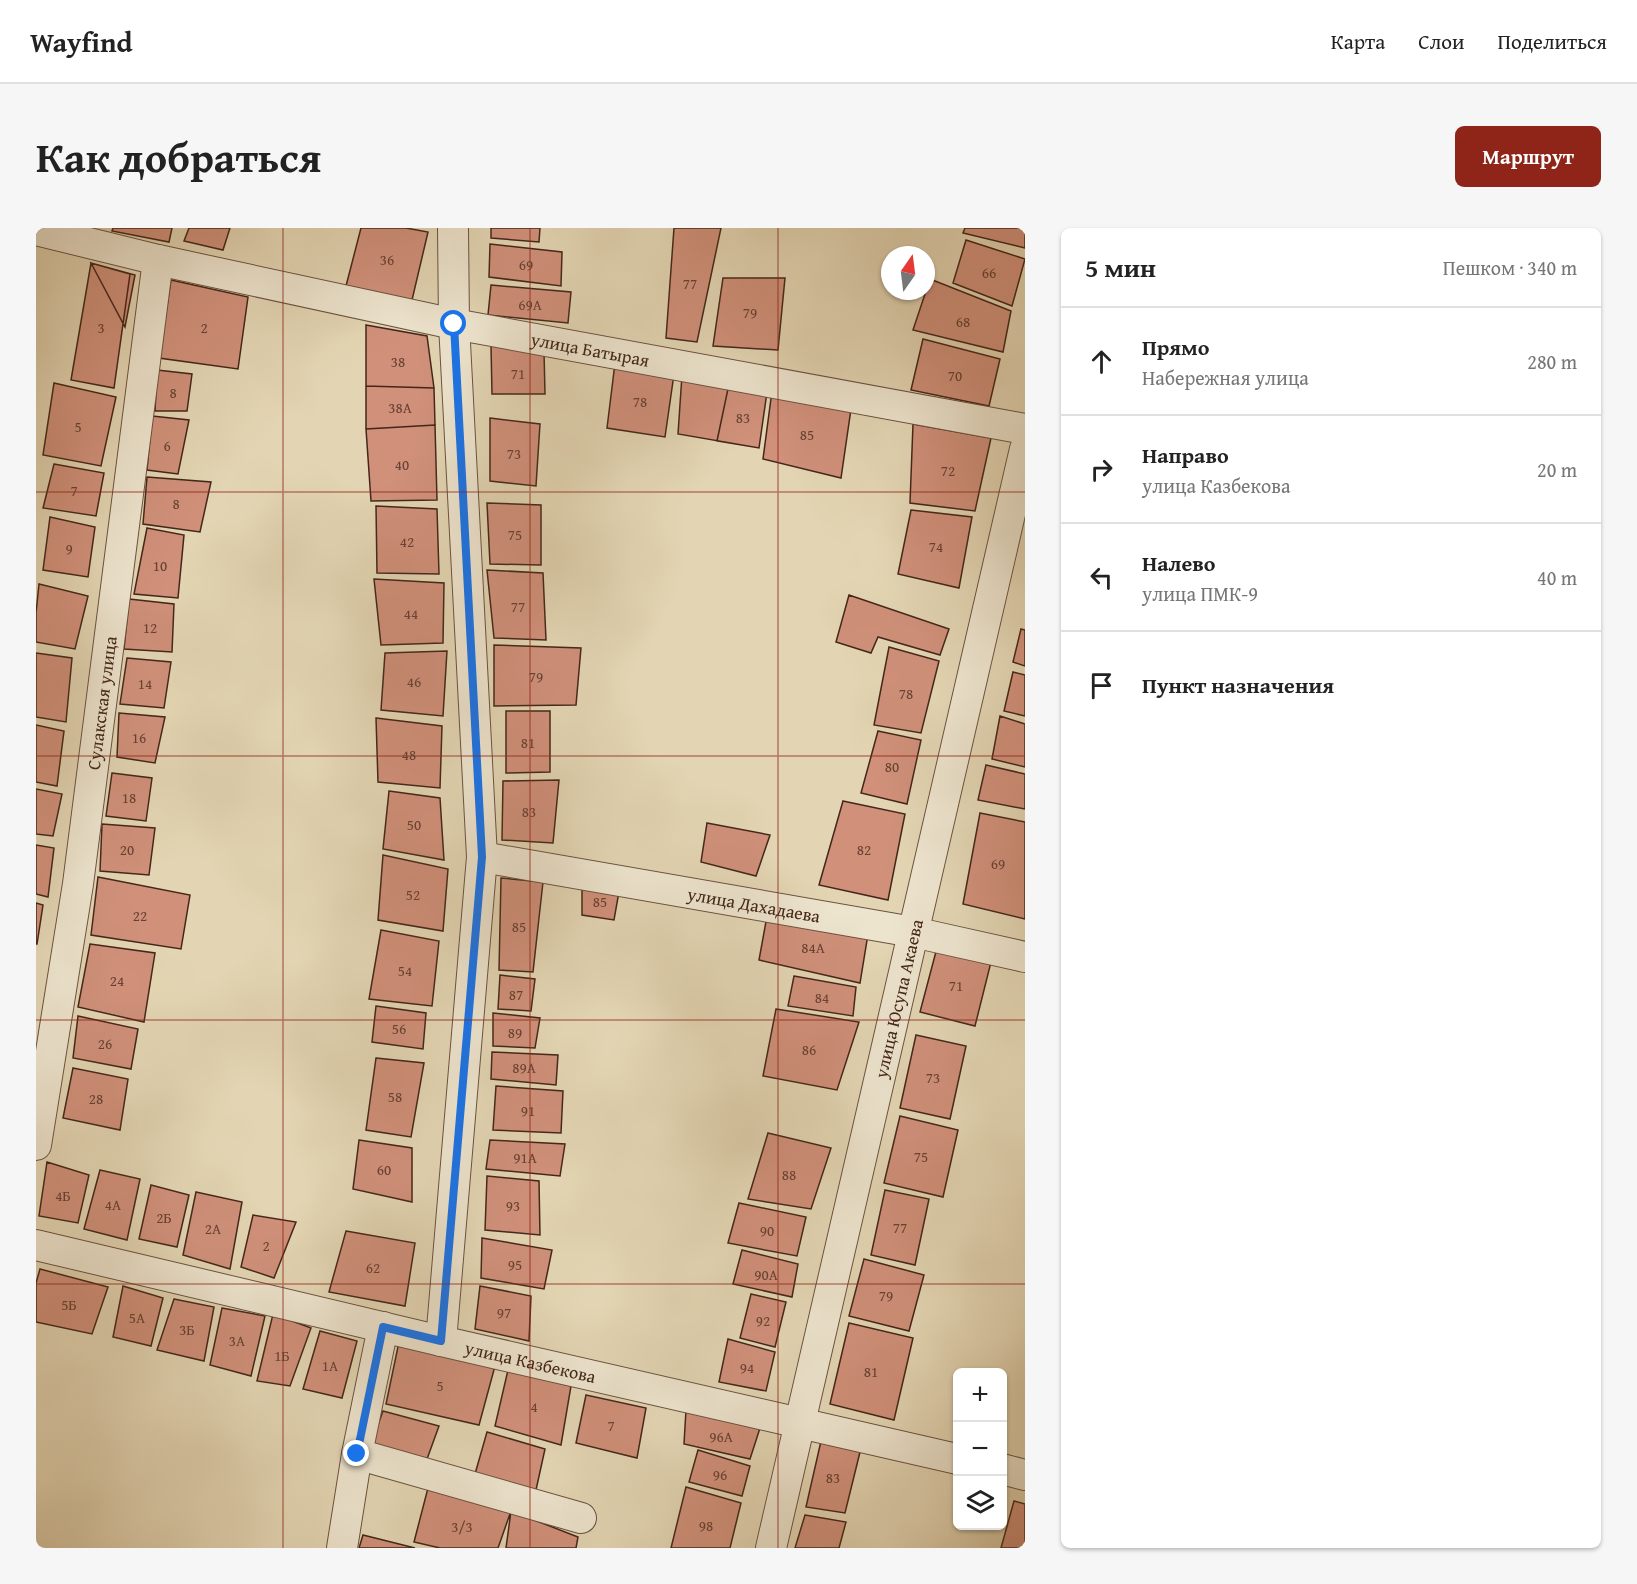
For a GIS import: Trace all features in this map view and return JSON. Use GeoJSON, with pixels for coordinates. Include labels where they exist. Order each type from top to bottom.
{"type":"FeatureCollection","features":[{"type":"Feature","properties":{"kind":"street"},"geometry":{"type":"LineString","coordinates":[[441,1341],[482,857],[454,324],[453,228]]}},
{"type":"Feature","properties":{"kind":"street","name":"улица Батырая"},"geometry":{"type":"LineString","coordinates":[[36,230],[158,260],[454,324],[1025,429]]}},
{"type":"Feature","properties":{"kind":"street","name":"Сулакская улица"},"geometry":{"type":"LineString","coordinates":[[36,1145],[78,884],[158,260]]}},
{"type":"Feature","properties":{"kind":"street","name":"улица Юсупа Акаева"},"geometry":{"type":"LineString","coordinates":[[771,1548],[1025,449]]}},
{"type":"Feature","properties":{"kind":"street","name":"улица Дахадаева"},"geometry":{"type":"LineString","coordinates":[[482,857],[913,932],[1025,957]]}},
{"type":"Feature","properties":{"kind":"street","name":"улица Казбекова"},"geometry":{"type":"LineString","coordinates":[[36,1245],[441,1341],[953,1458]]}},
{"type":"Feature","properties":{"kind":"street"},"geometry":{"type":"LineString","coordinates":[[342,1548],[357,1454],[383,1327]]}},
{"type":"Feature","properties":{"kind":"street"},"geometry":{"type":"LineString","coordinates":[[357,1454],[581,1518]]}},
{"type":"Feature","properties":{"kind":"street"},"geometry":{"type":"LineString","coordinates":[[1007,1470],[1025,1475]]}},
{"type":"Feature","properties":{"kind":"building"},"geometry":{"type":"Polygon","coordinates":[[[113,228],[172,228],[169,242],[112,231],[113,228]]]}},
{"type":"Feature","properties":{"kind":"building"},"geometry":{"type":"Polygon","coordinates":[[[189,228],[230,228],[223,250],[184,241],[189,228]]]}},
{"type":"Feature","properties":{"kind":"building"},"geometry":{"type":"Polygon","coordinates":[[[361,228],[406,228],[428,232],[412,300],[346,286],[361,228]]]}},
{"type":"Feature","properties":{"kind":"building"},"geometry":{"type":"Polygon","coordinates":[[[491,228],[540,228],[539,242],[491,238],[491,228]]]}},
{"type":"Feature","properties":{"kind":"building"},"geometry":{"type":"Polygon","coordinates":[[[674,228],[721,228],[697,342],[666,338],[674,228]]]}},
{"type":"Feature","properties":{"kind":"building"},"geometry":{"type":"Polygon","coordinates":[[[965,228],[1025,228],[1025,248],[963,233],[965,228]]]}},
{"type":"Feature","properties":{"kind":"building"},"geometry":{"type":"Polygon","coordinates":[[[966,240],[1025,259],[1012,306],[953,283],[966,240]]]}},
{"type":"Feature","properties":{"kind":"building"},"geometry":{"type":"Polygon","coordinates":[[[490,244],[562,252],[561,286],[489,277],[490,244]]]}},
{"type":"Feature","properties":{"kind":"building"},"geometry":{"type":"Polygon","coordinates":[[[91,263],[130,274],[114,388],[71,380],[91,263]]]}},
{"type":"Feature","properties":{"kind":"building"},"geometry":{"type":"Polygon","coordinates":[[[91,263],[135,275],[125,327],[91,263]]]}},
{"type":"Feature","properties":{"kind":"building"},"geometry":{"type":"Polygon","coordinates":[[[723,278],[785,278],[778,350],[713,346],[723,278]]]}},
{"type":"Feature","properties":{"kind":"building"},"geometry":{"type":"Polygon","coordinates":[[[171,280],[248,297],[238,369],[159,358],[171,280]]]}},
{"type":"Feature","properties":{"kind":"building"},"geometry":{"type":"Polygon","coordinates":[[[935,281],[1011,311],[1003,352],[913,330],[923,300],[935,300],[935,281]]]}},
{"type":"Feature","properties":{"kind":"building"},"geometry":{"type":"Polygon","coordinates":[[[491,285],[571,292],[568,323],[488,315],[491,285]]]}},
{"type":"Feature","properties":{"kind":"building"},"geometry":{"type":"Polygon","coordinates":[[[366,325],[427,336],[434,388],[366,386],[366,325]]]}},
{"type":"Feature","properties":{"kind":"building"},"geometry":{"type":"Polygon","coordinates":[[[923,339],[1000,359],[989,406],[911,390],[923,339]]]}},
{"type":"Feature","properties":{"kind":"building"},"geometry":{"type":"Polygon","coordinates":[[[491,346],[544,351],[545,394],[492,394],[491,346]]]}},
{"type":"Feature","properties":{"kind":"building"},"geometry":{"type":"Polygon","coordinates":[[[615,363],[674,374],[665,437],[607,428],[615,363]]]}},
{"type":"Feature","properties":{"kind":"building"},"geometry":{"type":"Polygon","coordinates":[[[157,370],[192,374],[187,411],[155,411],[157,370]]]}},
{"type":"Feature","properties":{"kind":"building"},"geometry":{"type":"Polygon","coordinates":[[[682,375],[767,392],[759,448],[678,434],[682,375]]]}},
{"type":"Feature","properties":{"kind":"building"},"geometry":{"type":"Polygon","coordinates":[[[54,383],[116,397],[101,466],[43,455],[54,383]]]}},
{"type":"Feature","properties":{"kind":"building"},"geometry":{"type":"Polygon","coordinates":[[[729,384],[767,392],[759,448],[717,441],[729,384]]]}},
{"type":"Feature","properties":{"kind":"building"},"geometry":{"type":"Polygon","coordinates":[[[366,386],[434,388],[435,425],[366,429],[366,386]]]}},
{"type":"Feature","properties":{"kind":"building"},"geometry":{"type":"Polygon","coordinates":[[[772,391],[851,409],[841,478],[763,459],[772,391]]]}},
{"type":"Feature","properties":{"kind":"building"},"geometry":{"type":"Polygon","coordinates":[[[152,416],[189,420],[178,474],[147,470],[152,416]]]}},
{"type":"Feature","properties":{"kind":"building"},"geometry":{"type":"Polygon","coordinates":[[[490,418],[540,424],[536,486],[490,481],[490,418]]]}},
{"type":"Feature","properties":{"kind":"building"},"geometry":{"type":"Polygon","coordinates":[[[913,424],[991,438],[975,511],[910,503],[913,424]]]}},
{"type":"Feature","properties":{"kind":"building"},"geometry":{"type":"Polygon","coordinates":[[[435,425],[437,500],[371,501],[366,429],[435,425]]]}},
{"type":"Feature","properties":{"kind":"building"},"geometry":{"type":"Polygon","coordinates":[[[54,464],[104,473],[96,516],[43,508],[54,464]]]}},
{"type":"Feature","properties":{"kind":"building"},"geometry":{"type":"Polygon","coordinates":[[[147,477],[211,482],[200,532],[143,524],[147,477]]]}},
{"type":"Feature","properties":{"kind":"building"},"geometry":{"type":"Polygon","coordinates":[[[487,503],[541,505],[541,565],[490,564],[487,503]]]}},
{"type":"Feature","properties":{"kind":"building"},"geometry":{"type":"Polygon","coordinates":[[[376,506],[437,509],[439,574],[377,573],[376,506]]]}},
{"type":"Feature","properties":{"kind":"building"},"geometry":{"type":"Polygon","coordinates":[[[911,510],[972,517],[959,588],[898,574],[911,510]]]}},
{"type":"Feature","properties":{"kind":"building"},"geometry":{"type":"Polygon","coordinates":[[[50,517],[95,527],[88,577],[43,570],[50,517]]]}},
{"type":"Feature","properties":{"kind":"building"},"geometry":{"type":"Polygon","coordinates":[[[147,528],[184,535],[178,598],[134,594],[147,528]]]}},
{"type":"Feature","properties":{"kind":"building"},"geometry":{"type":"Polygon","coordinates":[[[487,570],[543,573],[546,640],[494,638],[487,570]]]}},
{"type":"Feature","properties":{"kind":"building"},"geometry":{"type":"Polygon","coordinates":[[[374,579],[444,583],[443,643],[381,645],[374,579]]]}},
{"type":"Feature","properties":{"kind":"building"},"geometry":{"type":"Polygon","coordinates":[[[39,584],[88,596],[75,649],[36,642],[39,584]]]}},
{"type":"Feature","properties":{"kind":"building"},"geometry":{"type":"Polygon","coordinates":[[[849,595],[949,629],[940,655],[878,637],[871,653],[836,642],[849,595]]]}},
{"type":"Feature","properties":{"kind":"building"},"geometry":{"type":"Polygon","coordinates":[[[129,599],[174,604],[172,652],[124,649],[129,599]]]}},
{"type":"Feature","properties":{"kind":"building"},"geometry":{"type":"Polygon","coordinates":[[[1021,629],[1025,630],[1025,666],[1013,662],[1021,629]]]}},
{"type":"Feature","properties":{"kind":"building"},"geometry":{"type":"Polygon","coordinates":[[[494,645],[581,648],[576,705],[494,706],[494,645]]]}},
{"type":"Feature","properties":{"kind":"building"},"geometry":{"type":"Polygon","coordinates":[[[889,647],[939,661],[921,733],[874,725],[889,647]]]}},
{"type":"Feature","properties":{"kind":"building"},"geometry":{"type":"Polygon","coordinates":[[[447,651],[443,716],[381,710],[385,653],[447,651]]]}},
{"type":"Feature","properties":{"kind":"building"},"geometry":{"type":"Polygon","coordinates":[[[36,653],[72,658],[66,722],[36,717],[36,653]]]}},
{"type":"Feature","properties":{"kind":"building"},"geometry":{"type":"Polygon","coordinates":[[[127,658],[171,662],[164,708],[120,704],[127,658]]]}},
{"type":"Feature","properties":{"kind":"building"},"geometry":{"type":"Polygon","coordinates":[[[1013,672],[1025,675],[1025,716],[1004,711],[1013,672]]]}},
{"type":"Feature","properties":{"kind":"building"},"geometry":{"type":"Polygon","coordinates":[[[506,711],[550,711],[550,772],[506,773],[506,711]]]}},
{"type":"Feature","properties":{"kind":"building"},"geometry":{"type":"Polygon","coordinates":[[[119,713],[165,717],[155,763],[117,757],[119,713]]]}},
{"type":"Feature","properties":{"kind":"building"},"geometry":{"type":"Polygon","coordinates":[[[1000,716],[1025,724],[1025,767],[992,759],[1000,716]]]}},
{"type":"Feature","properties":{"kind":"building"},"geometry":{"type":"Polygon","coordinates":[[[376,718],[442,726],[440,788],[378,782],[376,718]]]}},
{"type":"Feature","properties":{"kind":"building"},"geometry":{"type":"Polygon","coordinates":[[[36,725],[64,731],[57,786],[36,782],[36,725]]]}},
{"type":"Feature","properties":{"kind":"building"},"geometry":{"type":"Polygon","coordinates":[[[878,731],[921,740],[907,804],[861,793],[878,731]]]}},
{"type":"Feature","properties":{"kind":"building"},"geometry":{"type":"Polygon","coordinates":[[[986,765],[1025,774],[1025,809],[978,800],[986,765]]]}},
{"type":"Feature","properties":{"kind":"building"},"geometry":{"type":"Polygon","coordinates":[[[112,773],[152,778],[146,821],[106,816],[112,773]]]}},
{"type":"Feature","properties":{"kind":"building"},"geometry":{"type":"Polygon","coordinates":[[[559,780],[553,843],[502,840],[503,781],[559,780]]]}},
{"type":"Feature","properties":{"kind":"building"},"geometry":{"type":"Polygon","coordinates":[[[36,789],[62,794],[53,836],[36,834],[36,789]]]}},
{"type":"Feature","properties":{"kind":"building"},"geometry":{"type":"Polygon","coordinates":[[[389,791],[440,798],[444,860],[383,849],[389,791]]]}},
{"type":"Feature","properties":{"kind":"building"},"geometry":{"type":"Polygon","coordinates":[[[843,801],[905,814],[888,900],[819,885],[843,801]]]}},
{"type":"Feature","properties":{"kind":"building"},"geometry":{"type":"Polygon","coordinates":[[[980,813],[1025,822],[1025,919],[963,904],[980,813]]]}},
{"type":"Feature","properties":{"kind":"building"},"geometry":{"type":"Polygon","coordinates":[[[707,823],[770,835],[756,876],[701,862],[707,823]]]}},
{"type":"Feature","properties":{"kind":"building"},"geometry":{"type":"Polygon","coordinates":[[[102,824],[155,828],[149,875],[100,871],[102,824]]]}},
{"type":"Feature","properties":{"kind":"building"},"geometry":{"type":"Polygon","coordinates":[[[36,845],[54,848],[48,897],[36,894],[36,845]]]}},
{"type":"Feature","properties":{"kind":"building"},"geometry":{"type":"Polygon","coordinates":[[[383,855],[448,869],[443,931],[378,920],[383,855]]]}},
{"type":"Feature","properties":{"kind":"building"},"geometry":{"type":"Polygon","coordinates":[[[98,877],[190,895],[181,949],[91,935],[98,877]]]}},
{"type":"Feature","properties":{"kind":"building"},"geometry":{"type":"Polygon","coordinates":[[[501,878],[543,882],[533,972],[499,970],[501,878]]]}},
{"type":"Feature","properties":{"kind":"building"},"geometry":{"type":"Polygon","coordinates":[[[582,880],[620,886],[614,920],[582,915],[582,880]]]}},
{"type":"Feature","properties":{"kind":"building"},"geometry":{"type":"Polygon","coordinates":[[[36,903],[43,905],[37,944],[36,944],[36,903]]]}},
{"type":"Feature","properties":{"kind":"building"},"geometry":{"type":"Polygon","coordinates":[[[767,916],[868,934],[860,983],[759,960],[767,916]]]}},
{"type":"Feature","properties":{"kind":"building"},"geometry":{"type":"Polygon","coordinates":[[[381,930],[439,941],[432,1006],[369,999],[381,930]]]}},
{"type":"Feature","properties":{"kind":"building"},"geometry":{"type":"Polygon","coordinates":[[[90,944],[155,953],[144,1022],[78,1007],[90,944]]]}},
{"type":"Feature","properties":{"kind":"building"},"geometry":{"type":"Polygon","coordinates":[[[938,944],[992,958],[975,1026],[920,1012],[938,944]]]}},
{"type":"Feature","properties":{"kind":"building"},"geometry":{"type":"Polygon","coordinates":[[[500,975],[535,979],[531,1011],[498,1009],[500,975]]]}},
{"type":"Feature","properties":{"kind":"building"},"geometry":{"type":"Polygon","coordinates":[[[794,976],[856,987],[853,1016],[788,1006],[794,976]]]}},
{"type":"Feature","properties":{"kind":"building"},"geometry":{"type":"Polygon","coordinates":[[[376,1006],[426,1013],[423,1049],[372,1042],[376,1006]]]}},
{"type":"Feature","properties":{"kind":"building"},"geometry":{"type":"Polygon","coordinates":[[[776,1009],[859,1022],[837,1090],[763,1076],[776,1009]]]}},
{"type":"Feature","properties":{"kind":"building"},"geometry":{"type":"Polygon","coordinates":[[[493,1013],[540,1018],[535,1048],[493,1046],[493,1013]]]}},
{"type":"Feature","properties":{"kind":"building"},"geometry":{"type":"Polygon","coordinates":[[[78,1016],[138,1029],[131,1069],[73,1058],[78,1016]]]}},
{"type":"Feature","properties":{"kind":"building"},"geometry":{"type":"Polygon","coordinates":[[[916,1035],[966,1046],[950,1119],[900,1108],[916,1035]]]}},
{"type":"Feature","properties":{"kind":"building"},"geometry":{"type":"Polygon","coordinates":[[[492,1052],[558,1055],[556,1085],[491,1079],[492,1052]]]}},
{"type":"Feature","properties":{"kind":"building"},"geometry":{"type":"Polygon","coordinates":[[[376,1058],[424,1063],[411,1137],[366,1130],[376,1058]]]}},
{"type":"Feature","properties":{"kind":"building"},"geometry":{"type":"Polygon","coordinates":[[[73,1068],[128,1079],[120,1130],[63,1118],[73,1068]]]}},
{"type":"Feature","properties":{"kind":"building"},"geometry":{"type":"Polygon","coordinates":[[[496,1086],[563,1091],[561,1133],[493,1130],[496,1086]]]}},
{"type":"Feature","properties":{"kind":"building"},"geometry":{"type":"Polygon","coordinates":[[[900,1116],[958,1130],[943,1197],[884,1183],[900,1116]]]}},
{"type":"Feature","properties":{"kind":"building"},"geometry":{"type":"Polygon","coordinates":[[[768,1133],[831,1148],[811,1209],[748,1199],[768,1133]]]}},
{"type":"Feature","properties":{"kind":"building"},"geometry":{"type":"Polygon","coordinates":[[[359,1140],[412,1148],[412,1202],[353,1189],[359,1140]]]}},
{"type":"Feature","properties":{"kind":"building"},"geometry":{"type":"Polygon","coordinates":[[[490,1140],[565,1144],[560,1176],[486,1169],[490,1140]]]}},
{"type":"Feature","properties":{"kind":"building"},"geometry":{"type":"Polygon","coordinates":[[[47,1162],[89,1175],[78,1223],[39,1216],[47,1162]]]}},
{"type":"Feature","properties":{"kind":"building"},"geometry":{"type":"Polygon","coordinates":[[[100,1170],[140,1179],[127,1240],[84,1229],[100,1170]]]}},
{"type":"Feature","properties":{"kind":"building"},"geometry":{"type":"Polygon","coordinates":[[[487,1176],[539,1181],[540,1235],[485,1230],[487,1176]]]}},
{"type":"Feature","properties":{"kind":"building"},"geometry":{"type":"Polygon","coordinates":[[[151,1185],[189,1195],[177,1247],[139,1239],[151,1185]]]}},
{"type":"Feature","properties":{"kind":"building"},"geometry":{"type":"Polygon","coordinates":[[[885,1190],[929,1199],[915,1265],[871,1255],[885,1190]]]}},
{"type":"Feature","properties":{"kind":"building"},"geometry":{"type":"Polygon","coordinates":[[[196,1192],[242,1202],[230,1269],[183,1255],[196,1192]]]}},
{"type":"Feature","properties":{"kind":"building"},"geometry":{"type":"Polygon","coordinates":[[[739,1203],[806,1217],[797,1256],[728,1243],[739,1203]]]}},
{"type":"Feature","properties":{"kind":"building"},"geometry":{"type":"Polygon","coordinates":[[[253,1215],[296,1222],[274,1278],[241,1267],[253,1215]]]}},
{"type":"Feature","properties":{"kind":"building"},"geometry":{"type":"Polygon","coordinates":[[[346,1231],[415,1243],[405,1306],[329,1292],[346,1231]]]}},
{"type":"Feature","properties":{"kind":"building"},"geometry":{"type":"Polygon","coordinates":[[[482,1238],[552,1250],[544,1289],[481,1278],[482,1238]]]}},
{"type":"Feature","properties":{"kind":"building"},"geometry":{"type":"Polygon","coordinates":[[[742,1250],[798,1264],[792,1297],[733,1284],[742,1250]]]}},
{"type":"Feature","properties":{"kind":"building"},"geometry":{"type":"Polygon","coordinates":[[[864,1259],[924,1275],[909,1331],[849,1316],[864,1259]]]}},
{"type":"Feature","properties":{"kind":"building"},"geometry":{"type":"Polygon","coordinates":[[[40,1269],[108,1287],[92,1334],[36,1322],[36,1283],[40,1269]]]}},
{"type":"Feature","properties":{"kind":"building"},"geometry":{"type":"Polygon","coordinates":[[[123,1286],[163,1298],[151,1346],[113,1337],[123,1286]]]}},
{"type":"Feature","properties":{"kind":"building"},"geometry":{"type":"Polygon","coordinates":[[[480,1286],[531,1296],[529,1341],[475,1329],[480,1286]]]}},
{"type":"Feature","properties":{"kind":"building"},"geometry":{"type":"Polygon","coordinates":[[[751,1294],[786,1302],[775,1347],[740,1338],[751,1294]]]}},
{"type":"Feature","properties":{"kind":"building"},"geometry":{"type":"Polygon","coordinates":[[[174,1299],[214,1307],[204,1361],[157,1350],[174,1299]]]}},
{"type":"Feature","properties":{"kind":"building"},"geometry":{"type":"Polygon","coordinates":[[[222,1308],[265,1316],[251,1376],[210,1365],[222,1308]]]}},
{"type":"Feature","properties":{"kind":"building"},"geometry":{"type":"Polygon","coordinates":[[[273,1314],[311,1328],[290,1386],[257,1381],[273,1314]]]}},
{"type":"Feature","properties":{"kind":"building"},"geometry":{"type":"Polygon","coordinates":[[[849,1323],[913,1338],[894,1420],[830,1404],[849,1323]]]}},
{"type":"Feature","properties":{"kind":"building"},"geometry":{"type":"Polygon","coordinates":[[[320,1331],[357,1341],[342,1398],[303,1389],[320,1331]]]}},
{"type":"Feature","properties":{"kind":"building"},"geometry":{"type":"Polygon","coordinates":[[[728,1339],[775,1352],[766,1391],[719,1382],[728,1339]]]}},
{"type":"Feature","properties":{"kind":"building"},"geometry":{"type":"Polygon","coordinates":[[[399,1342],[495,1366],[479,1425],[386,1404],[399,1342]]]}},
{"type":"Feature","properties":{"kind":"building"},"geometry":{"type":"Polygon","coordinates":[[[508,1370],[571,1386],[561,1445],[495,1426],[508,1370]]]}},
{"type":"Feature","properties":{"kind":"building"},"geometry":{"type":"Polygon","coordinates":[[[586,1395],[646,1408],[637,1458],[576,1443],[586,1395]]]}},
{"type":"Feature","properties":{"kind":"building"},"geometry":{"type":"Polygon","coordinates":[[[686,1410],[760,1428],[750,1459],[684,1444],[686,1410]]]}},
{"type":"Feature","properties":{"kind":"building"},"geometry":{"type":"Polygon","coordinates":[[[383,1411],[439,1426],[427,1459],[371,1444],[383,1411]]]}},
{"type":"Feature","properties":{"kind":"building"},"geometry":{"type":"Polygon","coordinates":[[[487,1432],[545,1449],[536,1490],[475,1474],[487,1432]]]}},
{"type":"Feature","properties":{"kind":"building"},"geometry":{"type":"Polygon","coordinates":[[[821,1441],[861,1448],[845,1513],[806,1507],[821,1441]]]}},
{"type":"Feature","properties":{"kind":"building"},"geometry":{"type":"Polygon","coordinates":[[[698,1450],[750,1466],[742,1496],[689,1482],[698,1450]]]}},
{"type":"Feature","properties":{"kind":"building"},"geometry":{"type":"Polygon","coordinates":[[[686,1487],[741,1503],[730,1548],[671,1548],[686,1487]]]}},
{"type":"Feature","properties":{"kind":"building"},"geometry":{"type":"Polygon","coordinates":[[[428,1488],[511,1511],[498,1548],[440,1548],[414,1542],[428,1488]]]}},
{"type":"Feature","properties":{"kind":"building"},"geometry":{"type":"Polygon","coordinates":[[[1014,1501],[1025,1504],[1025,1548],[1001,1548],[1014,1501]]]}},
{"type":"Feature","properties":{"kind":"building"},"geometry":{"type":"Polygon","coordinates":[[[511,1511],[578,1537],[576,1548],[506,1548],[511,1511]]]}},
{"type":"Feature","properties":{"kind":"building"},"geometry":{"type":"Polygon","coordinates":[[[805,1515],[846,1522],[839,1548],[795,1548],[805,1515]]]}},
{"type":"Feature","properties":{"kind":"building"},"geometry":{"type":"Polygon","coordinates":[[[363,1535],[415,1548],[359,1548],[363,1535]]]}},
{"type":"Feature","properties":{"kind":"route"},"geometry":{"type":"LineString","coordinates":[[357,1454],[383,1327],[441,1341],[482,857],[454,324]]}}]}
